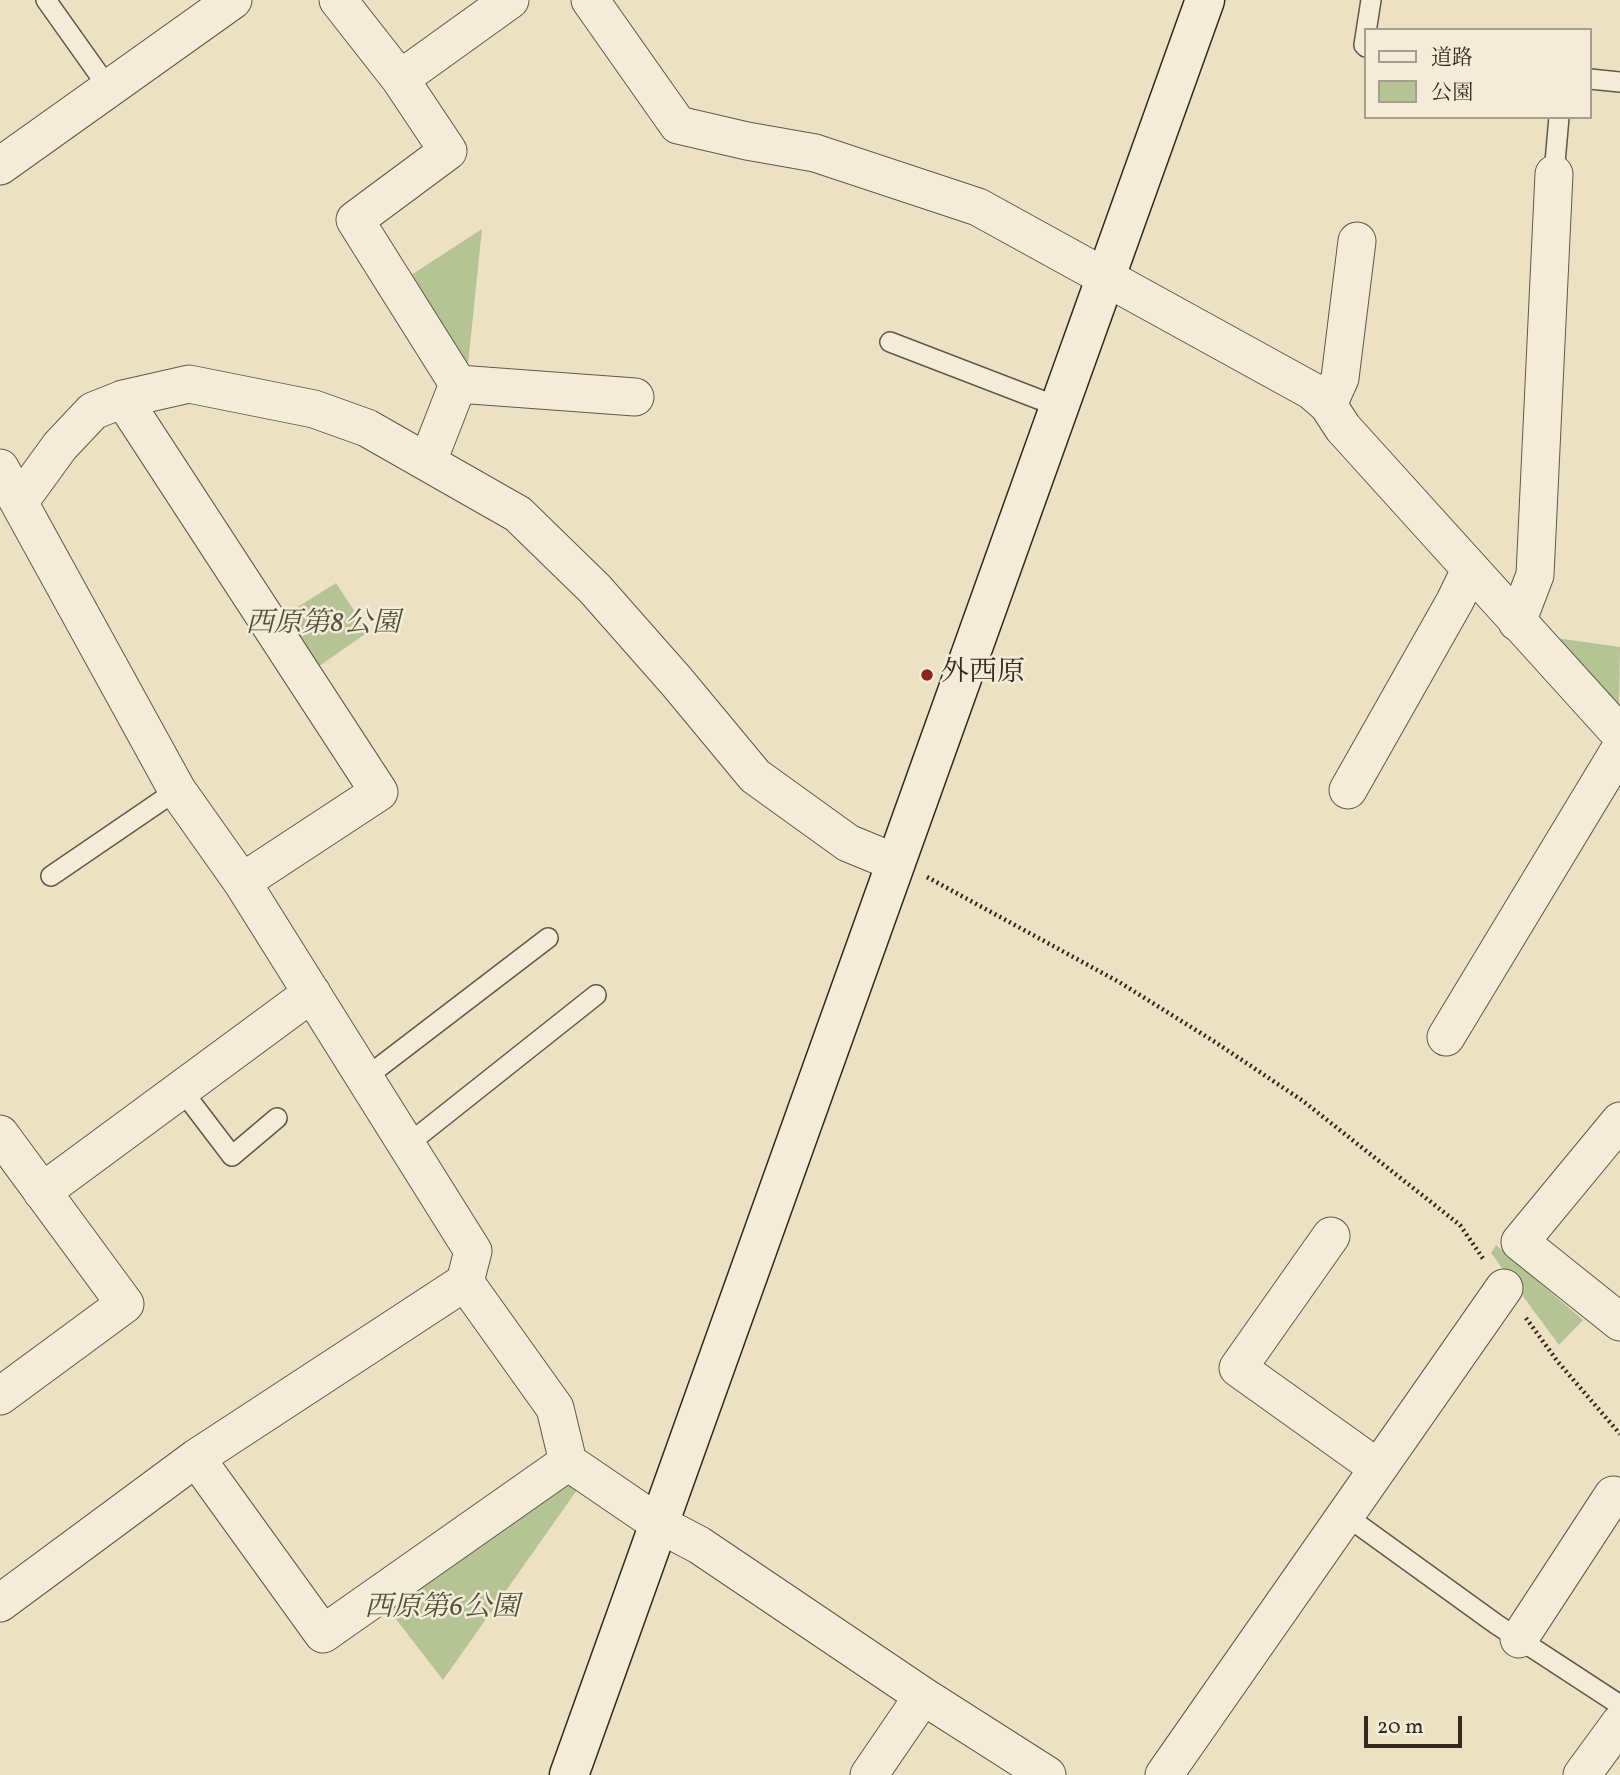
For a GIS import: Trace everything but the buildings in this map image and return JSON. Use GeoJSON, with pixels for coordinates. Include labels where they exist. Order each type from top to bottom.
{"type":"FeatureCollection","features":[{"type":"Feature","properties":{"kind":"street"},"geometry":{"type":"LineString","coordinates":[[0,166],[233,0]]}},
{"type":"Feature","properties":{"kind":"street"},"geometry":{"type":"LineString","coordinates":[[338,0],[400,79],[448,151],[355,220],[458,384]]}},
{"type":"Feature","properties":{"kind":"street"},"geometry":{"type":"LineString","coordinates":[[400,79],[510,0]]}},
{"type":"Feature","properties":{"kind":"street"},"geometry":{"type":"LineString","coordinates":[[590,0],[678,125],[815,153],[978,207],[1312,391],[1328,405],[1343,428],[1620,734]]}},
{"type":"Feature","properties":{"kind":"street"},"geometry":{"type":"LineString","coordinates":[[569,1775],[1205,0]]}},
{"type":"Feature","properties":{"kind":"street"},"geometry":{"type":"LineString","coordinates":[[1517,622],[1535,575],[1554,174]]}},
{"type":"Feature","properties":{"kind":"street"},"geometry":{"type":"LineString","coordinates":[[1328,405],[1340,378],[1357,241]]}},
{"type":"Feature","properties":{"kind":"street"},"geometry":{"type":"LineString","coordinates":[[20,502],[60,446],[93,411],[123,399],[190,384],[314,409],[367,428],[519,514],[595,589],[755,776],[848,843],[894,862]]}},
{"type":"Feature","properties":{"kind":"street"},"geometry":{"type":"LineString","coordinates":[[458,384],[635,397]]}},
{"type":"Feature","properties":{"kind":"street"},"geometry":{"type":"LineString","coordinates":[[428,461],[458,384]]}},
{"type":"Feature","properties":{"kind":"street"},"geometry":{"type":"LineString","coordinates":[[123,399],[379,792],[242,882]]}},
{"type":"Feature","properties":{"kind":"street"},"geometry":{"type":"LineString","coordinates":[[0,468],[177,790],[242,882],[473,1251],[466,1282],[196,1458],[0,1603]]}},
{"type":"Feature","properties":{"kind":"street"},"geometry":{"type":"LineString","coordinates":[[1348,790],[1471,570]]}},
{"type":"Feature","properties":{"kind":"street"},"geometry":{"type":"LineString","coordinates":[[1446,1037],[1620,748]]}},
{"type":"Feature","properties":{"kind":"street"},"geometry":{"type":"LineString","coordinates":[[42,1192],[312,993]]}},
{"type":"Feature","properties":{"kind":"street"},"geometry":{"type":"LineString","coordinates":[[1620,1121],[1520,1242],[1620,1322]]}},
{"type":"Feature","properties":{"kind":"street"},"geometry":{"type":"LineString","coordinates":[[0,1134],[125,1304],[0,1396]]}},
{"type":"Feature","properties":{"kind":"street"},"geometry":{"type":"LineString","coordinates":[[1331,1236],[1238,1368],[1378,1468]]}},
{"type":"Feature","properties":{"kind":"street"},"geometry":{"type":"LineString","coordinates":[[466,1282],[555,1408],[568,1462],[659,1524],[699,1545],[923,1696],[1047,1775]]}},
{"type":"Feature","properties":{"kind":"street"},"geometry":{"type":"LineString","coordinates":[[1164,1775],[1504,1288]]}},
{"type":"Feature","properties":{"kind":"street"},"geometry":{"type":"LineString","coordinates":[[196,1458],[323,1634],[568,1462]]}},
{"type":"Feature","properties":{"kind":"street"},"geometry":{"type":"LineString","coordinates":[[1519,1639],[1613,1495]]}},
{"type":"Feature","properties":{"kind":"street"},"geometry":{"type":"LineString","coordinates":[[869,1775],[923,1696]]}},
{"type":"Feature","properties":{"kind":"street"},"geometry":{"type":"LineString","coordinates":[[1582,1775],[1620,1723]]}},
{"type":"Feature","properties":{"kind":"lane"},"geometry":{"type":"LineString","coordinates":[[46,0],[110,90]]}},
{"type":"Feature","properties":{"kind":"lane"},"geometry":{"type":"LineString","coordinates":[[1367,28],[1371,0]]}},
{"type":"Feature","properties":{"kind":"lane"},"geometry":{"type":"LineString","coordinates":[[1592,79],[1620,82]]}},
{"type":"Feature","properties":{"kind":"lane"},"geometry":{"type":"LineString","coordinates":[[1554,174],[1559,119]]}},
{"type":"Feature","properties":{"kind":"lane"},"geometry":{"type":"LineString","coordinates":[[890,342],[1059,407]]}},
{"type":"Feature","properties":{"kind":"lane"},"geometry":{"type":"LineString","coordinates":[[51,876],[177,790]]}},
{"type":"Feature","properties":{"kind":"lane"},"geometry":{"type":"LineString","coordinates":[[365,1078],[548,938]]}},
{"type":"Feature","properties":{"kind":"lane"},"geometry":{"type":"LineString","coordinates":[[407,1145],[596,995]]}},
{"type":"Feature","properties":{"kind":"lane"},"geometry":{"type":"LineString","coordinates":[[181,1089],[232,1156],[277,1118]]}},
{"type":"Feature","properties":{"kind":"lane"},"geometry":{"type":"LineString","coordinates":[[1345,1515],[1519,1639],[1620,1704]]}},
{"type":"Feature","properties":{"kind":"path"},"geometry":{"type":"LineString","coordinates":[[894,862],[939,883],[1119,982],[1303,1101],[1460,1225],[1558,1362],[1620,1434]]}},
{"type":"Feature","properties":{"kind":"green space"},"geometry":{"type":"Polygon","coordinates":[[[482,229],[467,374],[405,279],[482,229]]]}},
{"type":"Feature","properties":{"kind":"green space","name":"西原第8公園"},"geometry":{"type":"Polygon","coordinates":[[[336,583],[368,632],[315,669],[280,618],[336,583]]]}},
{"type":"Feature","properties":{"kind":"green space"},"geometry":{"type":"Polygon","coordinates":[[[1549,637],[1620,647],[1619,712],[1549,637]]]}},
{"type":"Feature","properties":{"kind":"green space"},"geometry":{"type":"Polygon","coordinates":[[[1496,1245],[1583,1320],[1559,1345],[1491,1253],[1496,1245]]]}},
{"type":"Feature","properties":{"kind":"green space","name":"西原第6公園"},"geometry":{"type":"Polygon","coordinates":[[[558,1478],[577,1490],[443,1680],[382,1601],[558,1478]]]}},
{"type":"Feature","properties":{"kind":"place","name":"外西原"},"geometry":{"type":"Point","coordinates":[927,675]}}]}
